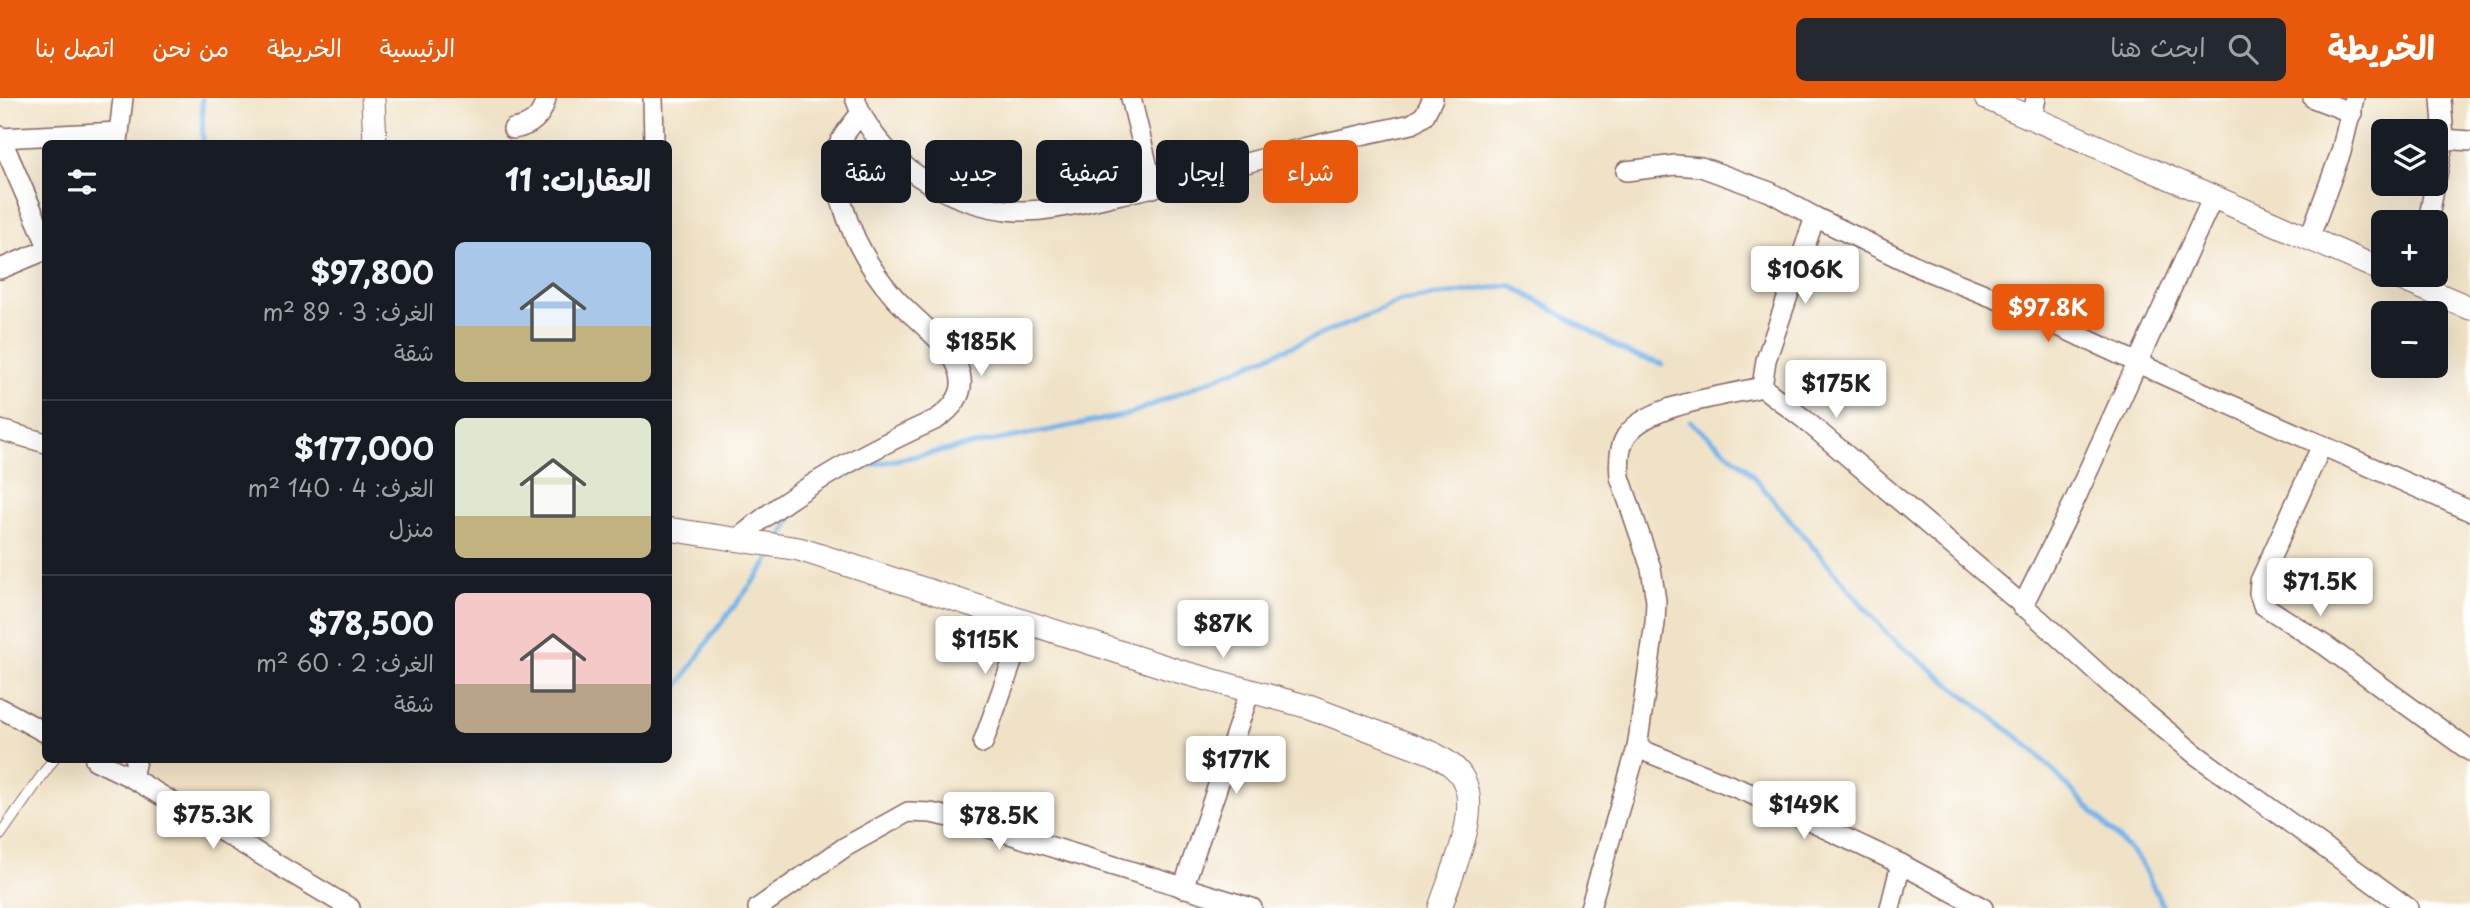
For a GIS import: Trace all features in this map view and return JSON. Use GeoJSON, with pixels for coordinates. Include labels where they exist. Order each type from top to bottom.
{"type":"FeatureCollection","features":[{"type":"Feature","properties":{"kind":"street"},"geometry":{"type":"LineString","coordinates":[[42,233],[0,137],[119,138],[123,98]]}},
{"type":"Feature","properties":{"kind":"street"},"geometry":{"type":"LineString","coordinates":[[373,98],[375,140]]}},
{"type":"Feature","properties":{"kind":"street"},"geometry":{"type":"LineString","coordinates":[[513,129],[526,127],[537,119],[544,108],[546,98]]}},
{"type":"Feature","properties":{"kind":"street"},"geometry":{"type":"LineString","coordinates":[[653,98],[653,140]]}},
{"type":"Feature","properties":{"kind":"street"},"geometry":{"type":"LineString","coordinates":[[1130,98],[1153,188]]}},
{"type":"Feature","properties":{"kind":"street"},"geometry":{"type":"LineString","coordinates":[[858,106],[870,129],[906,167],[956,196],[985,206],[1018,211],[1153,188],[1318,145],[1412,124],[1424,116],[1433,98]]}},
{"type":"Feature","properties":{"kind":"street"},"geometry":{"type":"LineString","coordinates":[[1986,98],[2034,108],[2213,197],[2371,265]]}},
{"type":"Feature","properties":{"kind":"street"},"geometry":{"type":"LineString","coordinates":[[2309,239],[2341,152],[2353,106],[2313,98]]}},
{"type":"Feature","properties":{"kind":"street"},"geometry":{"type":"LineString","coordinates":[[2441,98],[2443,119]]}},
{"type":"Feature","properties":{"kind":"street"},"geometry":{"type":"LineString","coordinates":[[738,538],[764,517],[813,485],[944,414],[952,408],[962,384],[959,368],[949,350],[895,298],[870,267],[852,236],[835,182],[833,160],[840,139],[858,106]]}},
{"type":"Feature","properties":{"kind":"street"},"geometry":{"type":"LineString","coordinates":[[2448,139],[2470,141]]}},
{"type":"Feature","properties":{"kind":"street"},"geometry":{"type":"LineString","coordinates":[[1626,172],[1676,165],[1701,167],[1770,192],[1920,268],[2024,310],[2470,511]]}},
{"type":"Feature","properties":{"kind":"street"},"geometry":{"type":"LineString","coordinates":[[2022,607],[2073,504],[2213,197]]}},
{"type":"Feature","properties":{"kind":"street"},"geometry":{"type":"LineString","coordinates":[[1762,387],[1766,360],[1815,217]]}},
{"type":"Feature","properties":{"kind":"street"},"geometry":{"type":"LineString","coordinates":[[0,269],[42,252]]}},
{"type":"Feature","properties":{"kind":"street"},"geometry":{"type":"LineString","coordinates":[[2430,287],[2470,308]]}},
{"type":"Feature","properties":{"kind":"street"},"geometry":{"type":"LineString","coordinates":[[1590,908],[1637,748],[1651,663],[1656,601],[1644,545],[1620,477],[1623,440],[1637,425],[1655,414],[1762,387],[1804,419],[2110,684],[2195,754],[2408,908]]}},
{"type":"Feature","properties":{"kind":"street"},"geometry":{"type":"LineString","coordinates":[[0,430],[42,442]]}},
{"type":"Feature","properties":{"kind":"street"},"geometry":{"type":"LineString","coordinates":[[2322,445],[2263,572],[2259,593],[2263,605],[2326,646],[2470,751]]}},
{"type":"Feature","properties":{"kind":"street"},"geometry":{"type":"LineString","coordinates":[[672,530],[799,549],[1178,671],[1309,707],[1432,752],[1457,771],[1469,793],[1469,807],[1459,853],[1440,908]]}},
{"type":"Feature","properties":{"kind":"street"},"geometry":{"type":"LineString","coordinates":[[984,743],[1026,623]]}},
{"type":"Feature","properties":{"kind":"street"},"geometry":{"type":"LineString","coordinates":[[1183,888],[1250,691]]}},
{"type":"Feature","properties":{"kind":"street"},"geometry":{"type":"LineString","coordinates":[[0,708],[42,731]]}},
{"type":"Feature","properties":{"kind":"street"},"geometry":{"type":"LineString","coordinates":[[1637,748],[1749,793],[1901,864],[1983,908]]}},
{"type":"Feature","properties":{"kind":"street"},"geometry":{"type":"LineString","coordinates":[[108,763],[134,769],[350,908]]}},
{"type":"Feature","properties":{"kind":"street"},"geometry":{"type":"LineString","coordinates":[[758,908],[845,847],[908,812],[931,813],[963,820],[1252,908]]}},
{"type":"Feature","properties":{"kind":"street"},"geometry":{"type":"LineString","coordinates":[[1890,908],[1901,864]]}},
{"type":"Feature","properties":{"kind":"lane"},"geometry":{"type":"LineString","coordinates":[[0,835],[51,763]]}},
{"type":"Feature","properties":{"kind":"waterway"},"geometry":{"type":"LineString","coordinates":[[202,98],[203,140]]}},
{"type":"Feature","properties":{"kind":"waterway"},"geometry":{"type":"LineString","coordinates":[[845,476],[870,465],[1127,415],[1401,301],[1510,285],[1630,354],[1662,364]]}},
{"type":"Feature","properties":{"kind":"waterway"},"geometry":{"type":"LineString","coordinates":[[1690,421],[1747,469],[1888,635],[2030,747],[2140,861],[2164,908]]}},
{"type":"Feature","properties":{"kind":"waterway"},"geometry":{"type":"LineString","coordinates":[[779,541],[801,501]]}},
{"type":"Feature","properties":{"kind":"waterway"},"geometry":{"type":"LineString","coordinates":[[672,696],[712,635],[766,565],[774,550]]}}]}
